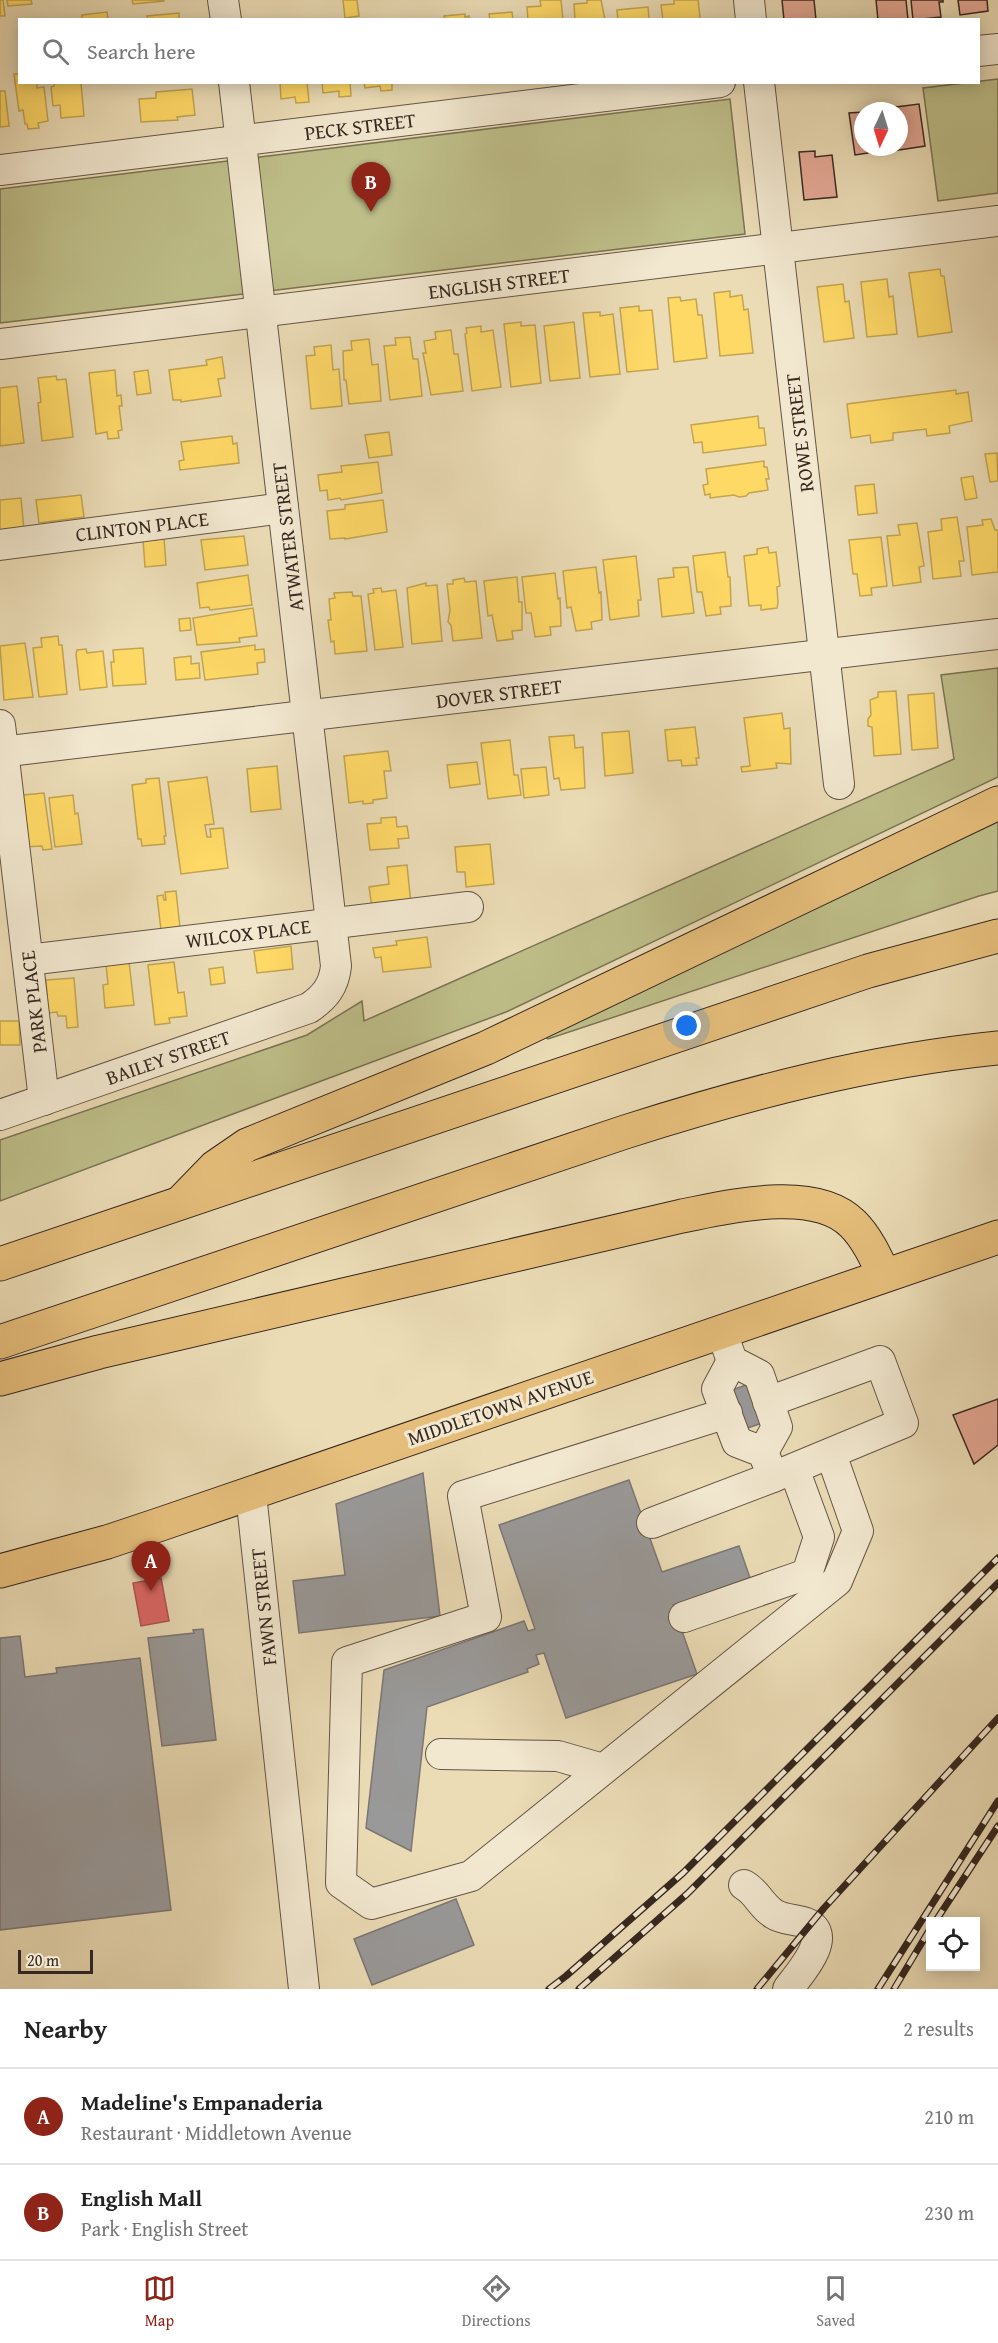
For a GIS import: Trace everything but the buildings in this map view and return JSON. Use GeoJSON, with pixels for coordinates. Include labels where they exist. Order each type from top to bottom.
{"type":"FeatureCollection","features":[{"type":"Feature","properties":{"kind":"main road"},"geometry":{"type":"LineString","coordinates":[[181,1203],[215,1167],[247,1145],[486,1048],[998,804]]}},
{"type":"Feature","properties":{"kind":"main road"},"geometry":{"type":"LineString","coordinates":[[0,1264],[868,971],[998,936]]}},
{"type":"Feature","properties":{"kind":"main road"},"geometry":{"type":"LineString","coordinates":[[0,1342],[625,1132],[719,1103],[857,1069],[998,1048]]}},
{"type":"Feature","properties":{"kind":"main road"},"geometry":{"type":"LineString","coordinates":[[0,1379],[198,1328],[682,1216],[755,1203],[808,1204],[847,1218],[866,1240],[884,1275]]}},
{"type":"Feature","properties":{"kind":"main road","name":"MIDDLETOWN AVENUE"},"geometry":{"type":"LineString","coordinates":[[0,1571],[107,1542],[251,1494],[727,1346],[884,1275],[998,1237]]}},
{"type":"Feature","properties":{"kind":"street"},"geometry":{"type":"LineString","coordinates":[[223,0],[226,18]]}},
{"type":"Feature","properties":{"kind":"street"},"geometry":{"type":"LineString","coordinates":[[749,0],[751,18]]}},
{"type":"Feature","properties":{"kind":"street"},"geometry":{"type":"LineString","coordinates":[[980,51],[998,49]]}},
{"type":"Feature","properties":{"kind":"street","name":"ATWATER STREET"},"geometry":{"type":"LineString","coordinates":[[234,84],[332,924],[336,966],[330,990]]}},
{"type":"Feature","properties":{"kind":"street","name":"PECK STREET"},"geometry":{"type":"LineString","coordinates":[[0,170],[704,84]]}},
{"type":"Feature","properties":{"kind":"street","name":"ROWE STREET"},"geometry":{"type":"LineString","coordinates":[[759,84],[839,784]]}},
{"type":"Feature","properties":{"kind":"street","name":"ENGLISH STREET"},"geometry":{"type":"LineString","coordinates":[[0,344],[998,221]]}},
{"type":"Feature","properties":{"kind":"street","name":"CLINTON PLACE"},"geometry":{"type":"LineString","coordinates":[[0,545],[284,508]]}},
{"type":"Feature","properties":{"kind":"street","name":"DOVER STREET"},"geometry":{"type":"LineString","coordinates":[[1,743],[307,715],[998,634]]}},
{"type":"Feature","properties":{"kind":"street","name":"PARK PLACE"},"geometry":{"type":"LineString","coordinates":[[1,743],[44,1100]]}},
{"type":"Feature","properties":{"kind":"street","name":"WILCOX PLACE"},"geometry":{"type":"LineString","coordinates":[[28,960],[468,907]]}},
{"type":"Feature","properties":{"kind":"street","name":"BAILEY STREET"},"geometry":{"type":"LineString","coordinates":[[0,1115],[309,1008],[330,990]]}},
{"type":"Feature","properties":{"kind":"street"},"geometry":{"type":"LineString","coordinates":[[684,1617],[807,1574],[819,1537],[777,1466],[737,1442],[717,1389],[727,1346],[759,1375],[777,1427],[777,1466]]}},
{"type":"Feature","properties":{"kind":"street"},"geometry":{"type":"LineString","coordinates":[[652,1523],[777,1466],[831,1454],[903,1423],[880,1361],[768,1402]]}},
{"type":"Feature","properties":{"kind":"street"},"geometry":{"type":"LineString","coordinates":[[727,1413],[463,1496],[486,1617],[347,1662],[341,1883],[371,1904],[471,1876],[837,1581],[858,1531],[831,1454]]}},
{"type":"Feature","properties":{"kind":"street","name":"FAWN STREET"},"geometry":{"type":"LineString","coordinates":[[251,1494],[304,1989]]}},
{"type":"Feature","properties":{"kind":"street"},"geometry":{"type":"LineString","coordinates":[[441,1754],[558,1756],[603,1769]]}},
{"type":"Feature","properties":{"kind":"street"},"geometry":{"type":"LineString","coordinates":[[744,1885],[753,1890],[775,1916],[809,1924],[818,1934],[813,1953],[788,1989]]}},
{"type":"Feature","properties":{"kind":"green space"},"geometry":{"type":"Polygon","coordinates":[[[998,79],[998,193],[938,201],[923,88],[980,84],[980,81],[998,79]]]}},
{"type":"Feature","properties":{"kind":"green space"},"geometry":{"type":"Polygon","coordinates":[[[730,99],[745,234],[0,323],[0,189],[730,99]]]}},
{"type":"Feature","properties":{"kind":"green space"},"geometry":{"type":"Polygon","coordinates":[[[998,668],[998,777],[506,1012],[0,1201],[0,1140],[307,1035],[362,1001],[364,1021],[954,759],[941,675],[998,668]]]}},
{"type":"Feature","properties":{"kind":"green space"},"geometry":{"type":"Polygon","coordinates":[[[998,817],[998,891],[548,1039],[542,1035],[998,817]]]}},
{"type":"Feature","properties":{"kind":"railway"},"geometry":{"type":"LineString","coordinates":[[549,1989],[683,1873],[998,1558]]}},
{"type":"Feature","properties":{"kind":"railway"},"geometry":{"type":"LineString","coordinates":[[579,1989],[687,1894],[998,1583]]}},
{"type":"Feature","properties":{"kind":"railway"},"geometry":{"type":"LineString","coordinates":[[757,1989],[824,1908],[998,1718]]}},
{"type":"Feature","properties":{"kind":"railway"},"geometry":{"type":"LineString","coordinates":[[878,1989],[998,1801]]}},
{"type":"Feature","properties":{"kind":"railway"},"geometry":{"type":"LineString","coordinates":[[938,1917],[998,1826]]}},
{"type":"Feature","properties":{"kind":"railway"},"geometry":{"type":"LineString","coordinates":[[894,1989],[926,1936]]}},
{"type":"Feature","properties":{"kind":"place","name":"English Mall"},"geometry":{"type":"Point","coordinates":[371,212]}},
{"type":"Feature","properties":{"kind":"place","name":"Madeline's Empanaderia"},"geometry":{"type":"Point","coordinates":[151,1591]}}]}
